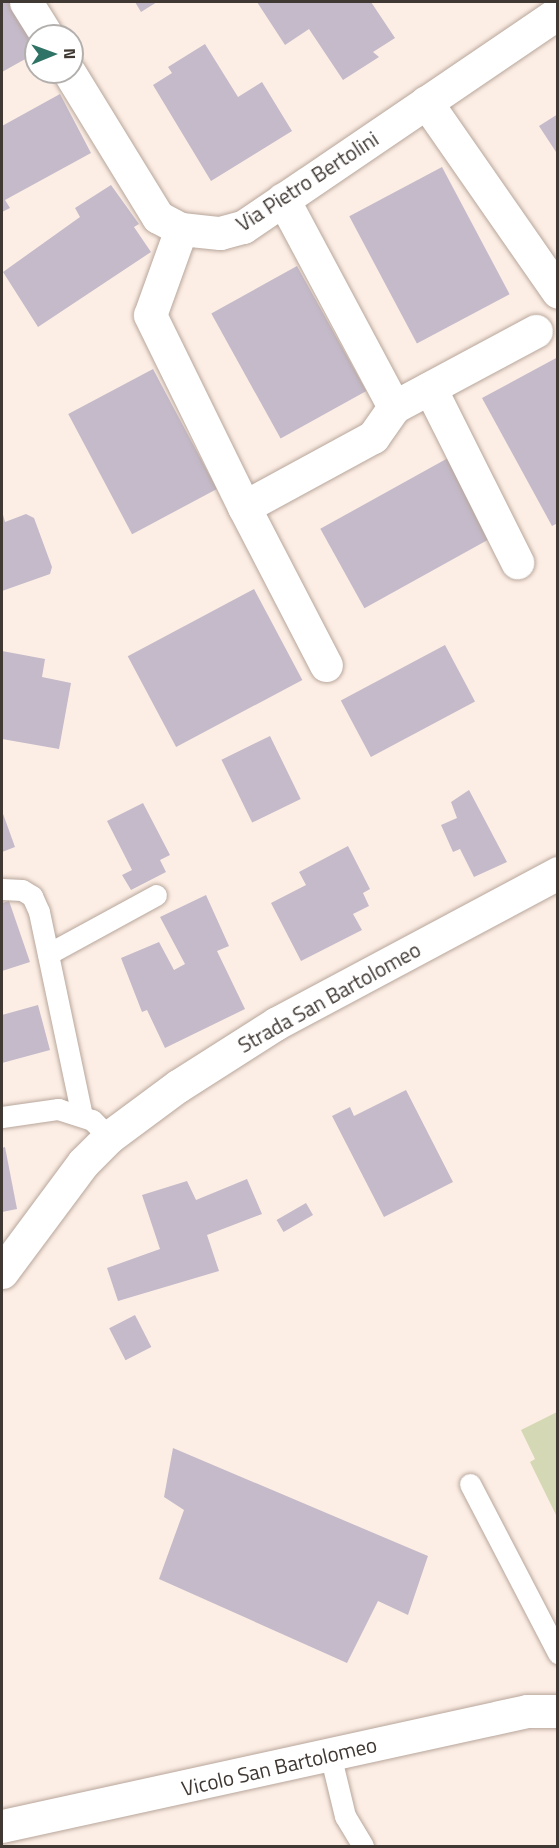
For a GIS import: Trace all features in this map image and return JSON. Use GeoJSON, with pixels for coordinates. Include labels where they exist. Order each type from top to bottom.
{"type":"FeatureCollection","features":[{"type":"Feature","properties":{"kind":"street"},"geometry":{"type":"LineString","coordinates":[[26,2],[40,24]]}},
{"type":"Feature","properties":{"kind":"street","name":"Via Pietro Bertolini"},"geometry":{"type":"LineString","coordinates":[[181,230],[232,231],[558,13]]}},
{"type":"Feature","properties":{"kind":"street"},"geometry":{"type":"LineString","coordinates":[[76,84],[158,217],[181,230],[150,315],[243,507],[326,665]]}},
{"type":"Feature","properties":{"kind":"street"},"geometry":{"type":"LineString","coordinates":[[426,102],[558,292]]}},
{"type":"Feature","properties":{"kind":"street"},"geometry":{"type":"LineString","coordinates":[[283,199],[394,407]]}},
{"type":"Feature","properties":{"kind":"street"},"geometry":{"type":"LineString","coordinates":[[243,507],[374,437],[394,407],[536,331]]}},
{"type":"Feature","properties":{"kind":"street"},"geometry":{"type":"LineString","coordinates":[[430,388],[517,562]]}},
{"type":"Feature","properties":{"kind":"street","name":"Strada San Bartolomeo"},"geometry":{"type":"LineString","coordinates":[[2,1272],[83,1163],[110,1137],[278,1023],[558,873]]}},
{"type":"Feature","properties":{"kind":"street","name":"Vicolo San Bartolomeo"},"geometry":{"type":"LineString","coordinates":[[2,1826],[527,1711],[558,1711]]}},
{"type":"Feature","properties":{"kind":"lane"},"geometry":{"type":"LineString","coordinates":[[2,890],[22,890],[32,896],[48,954],[82,1116]]}},
{"type":"Feature","properties":{"kind":"lane"},"geometry":{"type":"LineString","coordinates":[[48,954],[156,895]]}},
{"type":"Feature","properties":{"kind":"lane"},"geometry":{"type":"LineString","coordinates":[[2,1117],[58,1109],[82,1116],[110,1137]]}},
{"type":"Feature","properties":{"kind":"lane"},"geometry":{"type":"LineString","coordinates":[[470,1484],[558,1653]]}},
{"type":"Feature","properties":{"kind":"lane"},"geometry":{"type":"LineString","coordinates":[[330,1754],[345,1816],[363,1846]]}},
{"type":"Feature","properties":{"kind":"green space"},"geometry":{"type":"Polygon","coordinates":[[[557,1412],[557,1517],[530,1462],[535,1459],[521,1430],[557,1412]]]}},
{"type":"Feature","properties":{"kind":"building"},"geometry":{"type":"Polygon","coordinates":[[[2,2],[10,2],[24,27],[24,60],[2,72],[2,2]]]}},
{"type":"Feature","properties":{"kind":"building"},"geometry":{"type":"Polygon","coordinates":[[[135,2],[157,2],[141,12],[135,2]]]}},
{"type":"Feature","properties":{"kind":"building"},"geometry":{"type":"Polygon","coordinates":[[[257,2],[371,2],[395,38],[373,52],[379,57],[343,80],[309,29],[285,45],[257,2]]]}},
{"type":"Feature","properties":{"kind":"building"},"geometry":{"type":"Polygon","coordinates":[[[205,44],[238,97],[262,82],[292,131],[211,181],[153,85],[172,73],[168,67],[205,44]]]}},
{"type":"Feature","properties":{"kind":"building"},"geometry":{"type":"Polygon","coordinates":[[[60,94],[91,153],[5,200],[10,208],[2,212],[2,126],[60,94]]]}},
{"type":"Feature","properties":{"kind":"building"},"geometry":{"type":"Polygon","coordinates":[[[558,114],[558,155],[539,126],[558,114]]]}},
{"type":"Feature","properties":{"kind":"building"},"geometry":{"type":"Polygon","coordinates":[[[442,167],[510,294],[417,343],[349,216],[442,167]]]}},
{"type":"Feature","properties":{"kind":"building"},"geometry":{"type":"Polygon","coordinates":[[[111,185],[139,224],[134,227],[151,252],[38,327],[3,272],[80,217],[75,208],[111,185]]]}},
{"type":"Feature","properties":{"kind":"building"},"geometry":{"type":"Polygon","coordinates":[[[297,266],[366,391],[281,439],[211,314],[297,266]]]}},
{"type":"Feature","properties":{"kind":"building"},"geometry":{"type":"Polygon","coordinates":[[[558,357],[558,523],[552,526],[482,398],[558,357]]]}},
{"type":"Feature","properties":{"kind":"building"},"geometry":{"type":"Polygon","coordinates":[[[153,369],[217,489],[132,534],[68,414],[153,369]]]}},
{"type":"Feature","properties":{"kind":"building"},"geometry":{"type":"Polygon","coordinates":[[[448,458],[492,538],[364,608],[320,529],[448,458]]]}},
{"type":"Feature","properties":{"kind":"building"},"geometry":{"type":"Polygon","coordinates":[[[2,511],[5,522],[26,514],[34,518],[52,567],[50,574],[2,591],[2,511]]]}},
{"type":"Feature","properties":{"kind":"building"},"geometry":{"type":"Polygon","coordinates":[[[254,589],[302,680],[176,747],[128,656],[254,589]]]}},
{"type":"Feature","properties":{"kind":"building"},"geometry":{"type":"Polygon","coordinates":[[[445,645],[475,702],[371,757],[341,700],[445,645]]]}},
{"type":"Feature","properties":{"kind":"building"},"geometry":{"type":"Polygon","coordinates":[[[2,651],[45,659],[42,677],[71,683],[59,749],[2,739],[2,651]]]}},
{"type":"Feature","properties":{"kind":"building"},"geometry":{"type":"Polygon","coordinates":[[[270,736],[301,799],[252,823],[221,760],[270,736]]]}},
{"type":"Feature","properties":{"kind":"building"},"geometry":{"type":"Polygon","coordinates":[[[469,790],[507,862],[474,877],[460,849],[453,852],[441,825],[457,818],[451,802],[469,790]]]}},
{"type":"Feature","properties":{"kind":"building"},"geometry":{"type":"Polygon","coordinates":[[[143,803],[170,855],[160,860],[166,872],[131,890],[122,875],[132,870],[107,821],[143,803]]]}},
{"type":"Feature","properties":{"kind":"building"},"geometry":{"type":"Polygon","coordinates":[[[2,811],[15,847],[2,852],[2,811]]]}},
{"type":"Feature","properties":{"kind":"building"},"geometry":{"type":"Polygon","coordinates":[[[348,846],[370,889],[363,893],[369,906],[353,914],[362,930],[301,961],[271,903],[306,885],[299,872],[348,846]]]}},
{"type":"Feature","properties":{"kind":"building"},"geometry":{"type":"Polygon","coordinates":[[[206,895],[229,946],[217,951],[245,1009],[165,1048],[147,1010],[142,1012],[121,958],[159,942],[174,970],[185,964],[160,917],[206,895]]]}},
{"type":"Feature","properties":{"kind":"building"},"geometry":{"type":"Polygon","coordinates":[[[9,901],[30,962],[2,971],[2,903],[9,901]]]}},
{"type":"Feature","properties":{"kind":"building"},"geometry":{"type":"Polygon","coordinates":[[[38,1005],[50,1050],[2,1063],[2,1015],[38,1005]]]}},
{"type":"Feature","properties":{"kind":"building"},"geometry":{"type":"Polygon","coordinates":[[[406,1090],[453,1182],[384,1217],[332,1116],[350,1107],[354,1116],[406,1090]]]}},
{"type":"Feature","properties":{"kind":"building"},"geometry":{"type":"Polygon","coordinates":[[[5,1147],[17,1209],[2,1212],[2,1148],[5,1147]]]}},
{"type":"Feature","properties":{"kind":"building"},"geometry":{"type":"Polygon","coordinates":[[[247,1179],[262,1214],[207,1235],[219,1271],[118,1301],[107,1268],[160,1249],[142,1195],[187,1181],[196,1200],[247,1179]]]}},
{"type":"Feature","properties":{"kind":"building"},"geometry":{"type":"Polygon","coordinates":[[[306,1203],[313,1215],[284,1232],[277,1220],[306,1203]]]}},
{"type":"Feature","properties":{"kind":"building"},"geometry":{"type":"Polygon","coordinates":[[[135,1315],[151,1347],[126,1360],[109,1328],[135,1315]]]}},
{"type":"Feature","properties":{"kind":"building"},"geometry":{"type":"Polygon","coordinates":[[[173,1448],[428,1556],[408,1615],[378,1601],[347,1663],[159,1579],[184,1510],[164,1497],[173,1448]]]}}]}
